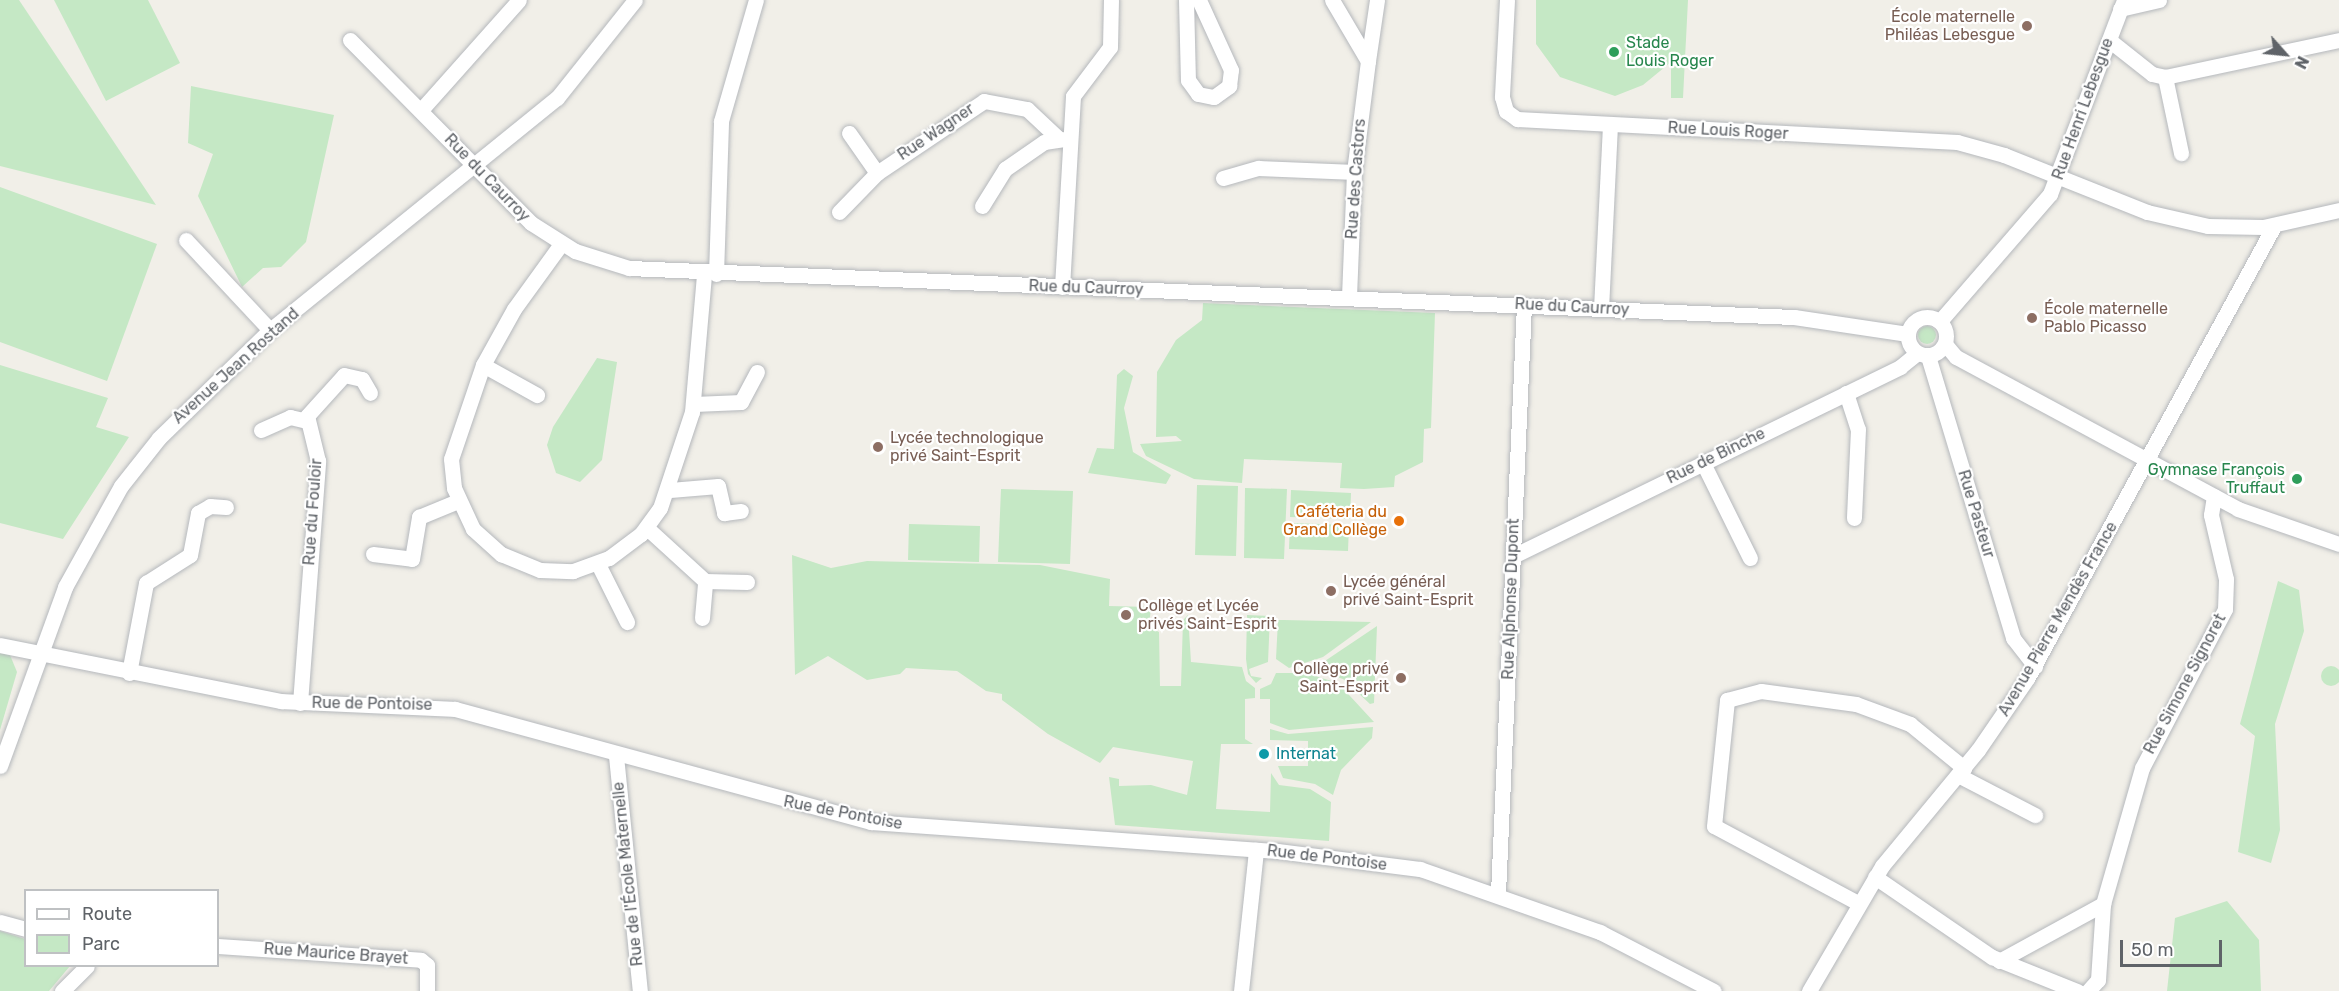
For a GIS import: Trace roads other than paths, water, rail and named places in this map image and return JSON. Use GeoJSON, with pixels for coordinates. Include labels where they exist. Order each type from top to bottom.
{"type":"FeatureCollection","features":[{"type":"Feature","properties":{"kind":"street","name":"Avenue Jean Rostand"},"geometry":{"type":"LineString","coordinates":[[0,766],[37,654],[65,587],[121,486],[178,417],[270,330],[476,168],[571,84],[635,0]]}},
{"type":"Feature","properties":{"kind":"street"},"geometry":{"type":"LineString","coordinates":[[561,244],[514,309],[483,366],[452,450],[458,501],[478,536],[520,564],[560,572],[598,564],[647,528],[670,490],[694,404],[710,274],[722,110],[756,0]]}},
{"type":"Feature","properties":{"kind":"street"},"geometry":{"type":"LineString","coordinates":[[1062,287],[1063,139],[1074,90],[1082,77],[1110,46],[1111,0]]}},
{"type":"Feature","properties":{"kind":"street"},"geometry":{"type":"LineString","coordinates":[[1186,0],[1188,80],[1209,98],[1225,92],[1232,76],[1199,0]]}},
{"type":"Feature","properties":{"kind":"street"},"geometry":{"type":"LineString","coordinates":[[1332,0],[1368,61]]}},
{"type":"Feature","properties":{"kind":"street","name":"Rue des Castors"},"geometry":{"type":"LineString","coordinates":[[1349,298],[1354,172],[1377,0]]}},
{"type":"Feature","properties":{"kind":"street","name":"Rue Louis Roger"},"geometry":{"type":"LineString","coordinates":[[1507,0],[1506,111],[1523,121],[1956,142],[2176,220],[2237,228],[2274,226],[2339,210]]}},
{"type":"Feature","properties":{"kind":"street"},"geometry":{"type":"LineString","coordinates":[[2122,4],[2160,0]]}},
{"type":"Feature","properties":{"kind":"street"},"geometry":{"type":"LineString","coordinates":[[421,110],[514,2]]}},
{"type":"Feature","properties":{"kind":"street","name":"Rue Henri Lebesgue"},"geometry":{"type":"LineString","coordinates":[[1940,321],[2031,222],[2058,178],[2122,4]]}},
{"type":"Feature","properties":{"kind":"street","name":"Rue du Caurroy"},"geometry":{"type":"LineString","coordinates":[[350,40],[421,110],[515,210],[561,244],[620,266],[710,274],[1524,305],[1801,318],[1908,334]]}},
{"type":"Feature","properties":{"kind":"street"},"geometry":{"type":"LineString","coordinates":[[2109,40],[2152,74],[2165,77],[2339,40]]}},
{"type":"Feature","properties":{"kind":"street"},"geometry":{"type":"LineString","coordinates":[[2165,77],[2181,153]]}},
{"type":"Feature","properties":{"kind":"street","name":"Rue Wagner"},"geometry":{"type":"LineString","coordinates":[[839,212],[877,173],[984,101],[1027,109],[1063,139]]}},
{"type":"Feature","properties":{"kind":"street"},"geometry":{"type":"LineString","coordinates":[[1601,309],[1610,125]]}},
{"type":"Feature","properties":{"kind":"street"},"geometry":{"type":"LineString","coordinates":[[849,133],[877,173]]}},
{"type":"Feature","properties":{"kind":"street"},"geometry":{"type":"LineString","coordinates":[[982,206],[1005,169],[1063,139]]}},
{"type":"Feature","properties":{"kind":"street"},"geometry":{"type":"LineString","coordinates":[[1223,178],[1259,168],[1354,172]]}},
{"type":"Feature","properties":{"kind":"street","name":"Avenue Pierre Mendès France"},"geometry":{"type":"LineString","coordinates":[[1809,991],[1875,877],[1961,771],[2035,666],[2274,226]]}},
{"type":"Feature","properties":{"kind":"street"},"geometry":{"type":"LineString","coordinates":[[186,240],[270,330]]}},
{"type":"Feature","properties":{"kind":"street","name":"Rue Alphonse Dupont"},"geometry":{"type":"LineString","coordinates":[[1498,893],[1524,305]]}},
{"type":"Feature","properties":{"kind":"street"},"geometry":{"type":"LineString","coordinates":[[1945,344],[1923,355],[1908,334],[1920,318],[1940,321],[1945,344],[1956,357],[2260,519],[2339,544]]}},
{"type":"Feature","properties":{"kind":"street","name":"Rue de Binche"},"geometry":{"type":"LineString","coordinates":[[1513,556],[1923,355]]}},
{"type":"Feature","properties":{"kind":"street","name":"Rue Pasteur"},"geometry":{"type":"LineString","coordinates":[[1923,355],[2013,638],[2035,666]]}},
{"type":"Feature","properties":{"kind":"street"},"geometry":{"type":"LineString","coordinates":[[483,366],[537,395]]}},
{"type":"Feature","properties":{"kind":"street"},"geometry":{"type":"LineString","coordinates":[[694,404],[741,402],[757,372]]}},
{"type":"Feature","properties":{"kind":"street"},"geometry":{"type":"LineString","coordinates":[[261,430],[290,417],[307,421],[340,376],[358,376],[370,393]]}},
{"type":"Feature","properties":{"kind":"street"},"geometry":{"type":"LineString","coordinates":[[1846,393],[1858,429],[1854,518]]}},
{"type":"Feature","properties":{"kind":"street","name":"Rue du Fouloir"},"geometry":{"type":"LineString","coordinates":[[300,703],[318,461],[307,421]]}},
{"type":"Feature","properties":{"kind":"street"},"geometry":{"type":"LineString","coordinates":[[1703,463],[1750,558]]}},
{"type":"Feature","properties":{"kind":"street"},"geometry":{"type":"LineString","coordinates":[[670,490],[718,486],[724,513],[741,511]]}},
{"type":"Feature","properties":{"kind":"street","name":"Rue Simone Signoret"},"geometry":{"type":"LineString","coordinates":[[2088,991],[2098,980],[2103,904],[2147,758],[2225,609],[2226,579],[2211,515],[2214,496]]}},
{"type":"Feature","properties":{"kind":"street"},"geometry":{"type":"LineString","coordinates":[[373,554],[412,559],[419,517],[458,501]]}},
{"type":"Feature","properties":{"kind":"street"},"geometry":{"type":"LineString","coordinates":[[129,673],[146,584],[190,555],[192,524],[218,506]]}},
{"type":"Feature","properties":{"kind":"street"},"geometry":{"type":"LineString","coordinates":[[647,528],[705,580],[747,582]]}},
{"type":"Feature","properties":{"kind":"street"},"geometry":{"type":"LineString","coordinates":[[598,564],[627,622]]}},
{"type":"Feature","properties":{"kind":"street"},"geometry":{"type":"LineString","coordinates":[[702,618],[705,580]]}},
{"type":"Feature","properties":{"kind":"street","name":"Rue de Pontoise"},"geometry":{"type":"LineString","coordinates":[[0,645],[129,673],[300,703],[439,706],[616,756],[884,824],[1256,850],[1415,868],[1498,893],[1618,939],[1714,991]]}},
{"type":"Feature","properties":{"kind":"street"},"geometry":{"type":"LineString","coordinates":[[1858,903],[1714,826],[1726,700],[1761,691],[1856,704],[1910,724],[1961,771],[2036,815]]}},
{"type":"Feature","properties":{"kind":"street","name":"Rue de l'École Maternelle"},"geometry":{"type":"LineString","coordinates":[[616,756],[640,991]]}},
{"type":"Feature","properties":{"kind":"street"},"geometry":{"type":"LineString","coordinates":[[1241,991],[1256,850]]}},
{"type":"Feature","properties":{"kind":"street"},"geometry":{"type":"LineString","coordinates":[[1875,877],[1999,962],[2077,991]]}},
{"type":"Feature","properties":{"kind":"street"},"geometry":{"type":"LineString","coordinates":[[1999,962],[2103,904]]}},
{"type":"Feature","properties":{"kind":"street"},"geometry":{"type":"LineString","coordinates":[[0,922],[24,928]]}},
{"type":"Feature","properties":{"kind":"street","name":"Rue Maurice Brayet"},"geometry":{"type":"LineString","coordinates":[[219,946],[421,960],[427,991]]}},
{"type":"Feature","properties":{"kind":"street"},"geometry":{"type":"LineString","coordinates":[[63,991],[86,967]]}},
{"type":"Feature","properties":{"kind":"place","name":"École maternelle Philéas Lebesgue"},"geometry":{"type":"Point","coordinates":[2027,26]}},
{"type":"Feature","properties":{"kind":"place","name":"Stade Louis Roger"},"geometry":{"type":"Point","coordinates":[1614,52]}},
{"type":"Feature","properties":{"kind":"place","name":"École maternelle Pablo Picasso"},"geometry":{"type":"Point","coordinates":[2032,318]}},
{"type":"Feature","properties":{"kind":"place","name":"Lycée technologique privé Saint-Esprit"},"geometry":{"type":"Point","coordinates":[878,447]}},
{"type":"Feature","properties":{"kind":"place","name":"Gymnase François Truffaut"},"geometry":{"type":"Point","coordinates":[2297,479]}},
{"type":"Feature","properties":{"kind":"place","name":"Caféteria du Grand Collège"},"geometry":{"type":"Point","coordinates":[1399,521]}},
{"type":"Feature","properties":{"kind":"place","name":"Lycée général privé Saint-Esprit"},"geometry":{"type":"Point","coordinates":[1331,591]}},
{"type":"Feature","properties":{"kind":"place","name":"Collège et Lycée privés Saint-Esprit"},"geometry":{"type":"Point","coordinates":[1126,615]}},
{"type":"Feature","properties":{"kind":"place","name":"Collège privé Saint-Esprit"},"geometry":{"type":"Point","coordinates":[1401,678]}},
{"type":"Feature","properties":{"kind":"place","name":"Internat"},"geometry":{"type":"Point","coordinates":[1264,754]}}]}
